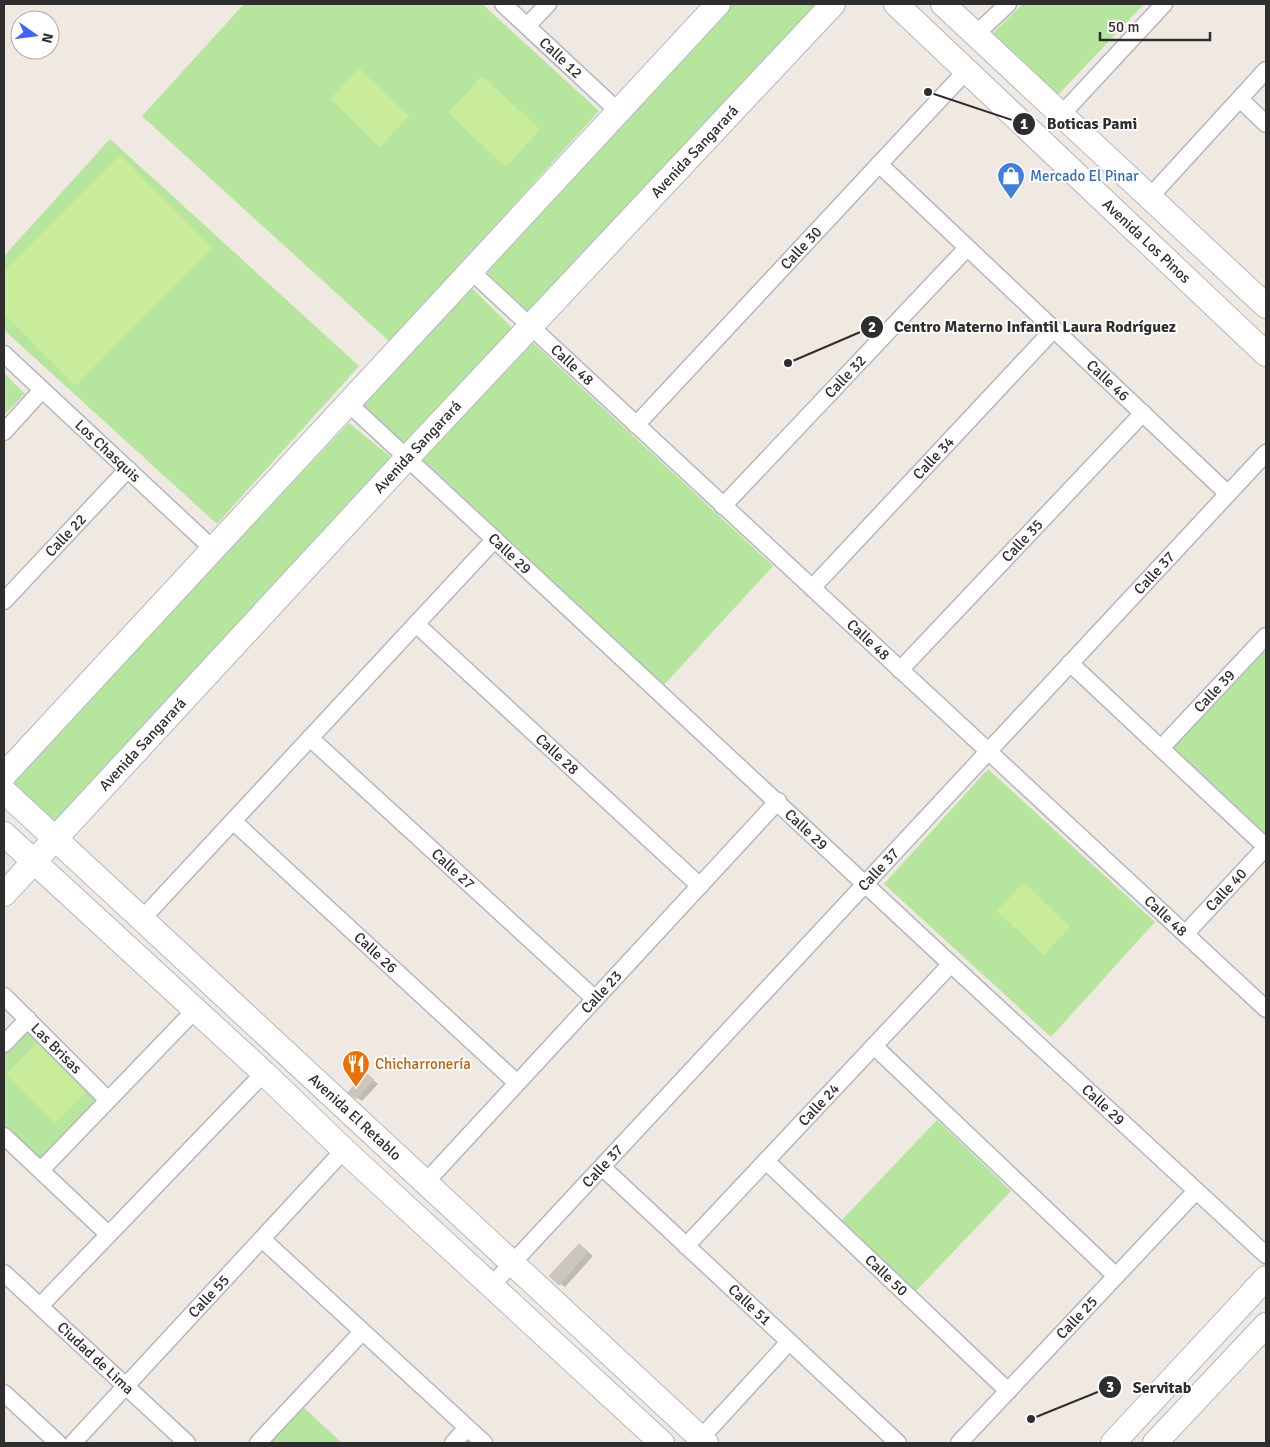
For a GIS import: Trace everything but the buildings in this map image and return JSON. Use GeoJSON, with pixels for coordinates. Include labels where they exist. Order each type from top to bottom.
{"type":"FeatureCollection","features":[{"type":"Feature","properties":{"kind":"street","name":"Calle 12"},"geometry":{"type":"LineString","coordinates":[[503,4],[619,112]]}},
{"type":"Feature","properties":{"kind":"street"},"geometry":{"type":"LineString","coordinates":[[528,26],[548,4]]}},
{"type":"Feature","properties":{"kind":"street"},"geometry":{"type":"LineString","coordinates":[[4,775],[718,4]]}},
{"type":"Feature","properties":{"kind":"street","name":"Avenida Sangarará"},"geometry":{"type":"LineString","coordinates":[[4,894],[407,458],[532,327],[826,11],[842,4]]}},
{"type":"Feature","properties":{"kind":"street"},"geometry":{"type":"LineString","coordinates":[[943,4],[1148,198],[1266,306]]}},
{"type":"Feature","properties":{"kind":"street"},"geometry":{"type":"LineString","coordinates":[[976,34],[1008,4]]}},
{"type":"Feature","properties":{"kind":"street"},"geometry":{"type":"LineString","coordinates":[[1062,115],[1164,4]]}},
{"type":"Feature","properties":{"kind":"street","name":"Avenida Los Pinos"},"geometry":{"type":"LineString","coordinates":[[897,7],[967,70],[1266,354]]}},
{"type":"Feature","properties":{"kind":"street","name":"Calle 30"},"geometry":{"type":"LineString","coordinates":[[636,425],[967,70]]}},
{"type":"Feature","properties":{"kind":"street"},"geometry":{"type":"LineString","coordinates":[[1148,198],[1266,70]]}},
{"type":"Feature","properties":{"kind":"street"},"geometry":{"type":"LineString","coordinates":[[1240,99],[1266,124]]}},
{"type":"Feature","properties":{"kind":"street"},"geometry":{"type":"LineString","coordinates":[[1080,177],[1102,154]]}},
{"type":"Feature","properties":{"kind":"street","name":"Calle 46"},"geometry":{"type":"LineString","coordinates":[[879,164],[1228,494]]}},
{"type":"Feature","properties":{"kind":"street","name":"Calle 32"},"geometry":{"type":"LineString","coordinates":[[723,506],[967,248]]}},
{"type":"Feature","properties":{"kind":"street","name":"Calle 48"},"geometry":{"type":"LineString","coordinates":[[471,271],[1266,1009]]}},
{"type":"Feature","properties":{"kind":"street","name":"Calle 34"},"geometry":{"type":"LineString","coordinates":[[812,588],[1054,330]]}},
{"type":"Feature","properties":{"kind":"street","name":"Los Chasquis"},"geometry":{"type":"LineString","coordinates":[[4,354],[213,549]]}},
{"type":"Feature","properties":{"kind":"street"},"geometry":{"type":"LineString","coordinates":[[4,432],[42,390]]}},
{"type":"Feature","properties":{"kind":"street","name":"Calle 29"},"geometry":{"type":"LineString","coordinates":[[348,403],[1266,1255]]}},
{"type":"Feature","properties":{"kind":"street","name":"Calle 35"},"geometry":{"type":"LineString","coordinates":[[900,670],[1142,413]]}},
{"type":"Feature","properties":{"kind":"street","name":"Calle 37"},"geometry":{"type":"LineString","coordinates":[[491,1286],[1266,453]]}},
{"type":"Feature","properties":{"kind":"street","name":"Calle 22"},"geometry":{"type":"LineString","coordinates":[[4,601],[128,469]]}},
{"type":"Feature","properties":{"kind":"street"},"geometry":{"type":"LineString","coordinates":[[142,920],[495,539]]}},
{"type":"Feature","properties":{"kind":"street","name":"Calle 28"},"geometry":{"type":"LineString","coordinates":[[416,624],[700,886]]}},
{"type":"Feature","properties":{"kind":"street","name":"Calle 39"},"geometry":{"type":"LineString","coordinates":[[1161,748],[1266,636]]}},
{"type":"Feature","properties":{"kind":"street"},"geometry":{"type":"LineString","coordinates":[[1070,663],[1266,847]]}},
{"type":"Feature","properties":{"kind":"street","name":"Calle 27"},"geometry":{"type":"LineString","coordinates":[[310,738],[595,999]]}},
{"type":"Feature","properties":{"kind":"street","name":"Avenida El Retablo"},"geometry":{"type":"LineString","coordinates":[[4,790],[703,1441]]}},
{"type":"Feature","properties":{"kind":"street","name":"Calle 23"},"geometry":{"type":"LineString","coordinates":[[425,1183],[778,801]]}},
{"type":"Feature","properties":{"kind":"street"},"geometry":{"type":"LineString","coordinates":[[87,804],[80,843],[82,855],[90,872]]}},
{"type":"Feature","properties":{"kind":"street","name":"Calle 26"},"geometry":{"type":"LineString","coordinates":[[233,821],[517,1083]]}},
{"type":"Feature","properties":{"kind":"street","name":"Avenida El Retablo"},"geometry":{"type":"LineString","coordinates":[[4,834],[264,1073],[654,1440]]}},
{"type":"Feature","properties":{"kind":"street","name":"Calle 40"},"geometry":{"type":"LineString","coordinates":[[1186,933],[1266,847]]}},
{"type":"Feature","properties":{"kind":"street","name":"Calle 24"},"geometry":{"type":"LineString","coordinates":[[686,1246],[951,964]]}},
{"type":"Feature","properties":{"kind":"street","name":"Las Brisas"},"geometry":{"type":"LineString","coordinates":[[4,996],[108,1100]]}},
{"type":"Feature","properties":{"kind":"street"},"geometry":{"type":"LineString","coordinates":[[41,1170],[195,1010]]}},
{"type":"Feature","properties":{"kind":"street"},"geometry":{"type":"LineString","coordinates":[[4,1044],[28,1019]]}},
{"type":"Feature","properties":{"kind":"street"},"geometry":{"type":"LineString","coordinates":[[874,1046],[1116,1276]]}},
{"type":"Feature","properties":{"kind":"street"},"geometry":{"type":"LineString","coordinates":[[40,1306],[264,1073]]}},
{"type":"Feature","properties":{"kind":"street"},"geometry":{"type":"LineString","coordinates":[[4,1136],[108,1234]]}},
{"type":"Feature","properties":{"kind":"street","name":"Calle 55"},"geometry":{"type":"LineString","coordinates":[[73,1443],[344,1150]]}},
{"type":"Feature","properties":{"kind":"street","name":"Calle 50"},"geometry":{"type":"LineString","coordinates":[[766,1161],[1008,1391]]}},
{"type":"Feature","properties":{"kind":"street","name":"Calle 51"},"geometry":{"type":"LineString","coordinates":[[602,1167],[898,1443]]}},
{"type":"Feature","properties":{"kind":"street","name":"Calle 25"},"geometry":{"type":"LineString","coordinates":[[959,1443],[1196,1191]]}},
{"type":"Feature","properties":{"kind":"street"},"geometry":{"type":"LineString","coordinates":[[262,1239],[484,1443]]}},
{"type":"Feature","properties":{"kind":"street","name":"Ciudad de Lima"},"geometry":{"type":"LineString","coordinates":[[4,1273],[187,1443]]}},
{"type":"Feature","properties":{"kind":"street"},"geometry":{"type":"LineString","coordinates":[[1113,1443],[1266,1278]]}},
{"type":"Feature","properties":{"kind":"street"},"geometry":{"type":"LineString","coordinates":[[1155,1443],[1266,1325]]}},
{"type":"Feature","properties":{"kind":"street"},"geometry":{"type":"LineString","coordinates":[[258,1443],[362,1332]]}},
{"type":"Feature","properties":{"kind":"street"},"geometry":{"type":"LineString","coordinates":[[703,1441],[789,1342]]}},
{"type":"Feature","properties":{"kind":"street"},"geometry":{"type":"LineString","coordinates":[[4,1393],[58,1443]]}},
{"type":"Feature","properties":{"kind":"street"},"geometry":{"type":"LineString","coordinates":[[453,1443],[467,1428]]}},
{"type":"Feature","properties":{"kind":"green space"},"geometry":{"type":"Polygon","coordinates":[[[244,4],[482,4],[599,111],[390,342],[142,116],[244,4]]]}},
{"type":"Feature","properties":{"kind":"green space"},"geometry":{"type":"Polygon","coordinates":[[[732,4],[823,4],[533,317],[483,268],[732,4]]]}},
{"type":"Feature","properties":{"kind":"green space"},"geometry":{"type":"Polygon","coordinates":[[[1023,4],[1144,4],[1058,95],[992,34],[1023,4]]]}},
{"type":"Feature","properties":{"kind":"green space"},"geometry":{"type":"Polygon","coordinates":[[[359,68],[409,116],[380,147],[330,99],[359,68]]]}},
{"type":"Feature","properties":{"kind":"green space"},"geometry":{"type":"Polygon","coordinates":[[[482,76],[540,129],[506,167],[448,113],[482,76]]]}},
{"type":"Feature","properties":{"kind":"green space"},"geometry":{"type":"Polygon","coordinates":[[[110,139],[359,366],[217,524],[4,330],[4,256],[110,139]]]}},
{"type":"Feature","properties":{"kind":"green space"},"geometry":{"type":"Polygon","coordinates":[[[120,155],[212,248],[75,386],[4,314],[4,271],[120,155]]]}},
{"type":"Feature","properties":{"kind":"green space"},"geometry":{"type":"Polygon","coordinates":[[[471,287],[516,332],[407,448],[363,405],[471,287]]]}},
{"type":"Feature","properties":{"kind":"green space"},"geometry":{"type":"Polygon","coordinates":[[[530,340],[773,566],[664,685],[421,458],[530,340]]]}},
{"type":"Feature","properties":{"kind":"green space"},"geometry":{"type":"Polygon","coordinates":[[[4,373],[25,394],[4,415],[4,373]]]}},
{"type":"Feature","properties":{"kind":"green space"},"geometry":{"type":"Polygon","coordinates":[[[349,423],[392,458],[54,827],[7,785],[349,423]]]}},
{"type":"Feature","properties":{"kind":"green space"},"geometry":{"type":"Polygon","coordinates":[[[1266,647],[1266,835],[1264,838],[1170,748],[1266,647]]]}},
{"type":"Feature","properties":{"kind":"green space"},"geometry":{"type":"Polygon","coordinates":[[[988,769],[1155,922],[1051,1037],[884,884],[988,769]]]}},
{"type":"Feature","properties":{"kind":"green space"},"geometry":{"type":"Polygon","coordinates":[[[1024,882],[1070,927],[1044,955],[997,911],[1024,882]]]}},
{"type":"Feature","properties":{"kind":"green space"},"geometry":{"type":"Polygon","coordinates":[[[29,1030],[99,1099],[38,1162],[4,1128],[4,1055],[29,1030]]]}},
{"type":"Feature","properties":{"kind":"green space"},"geometry":{"type":"Polygon","coordinates":[[[37,1043],[86,1092],[55,1123],[6,1074],[37,1043]]]}},
{"type":"Feature","properties":{"kind":"green space"},"geometry":{"type":"Polygon","coordinates":[[[937,1120],[1011,1191],[916,1291],[842,1220],[937,1120]]]}},
{"type":"Feature","properties":{"kind":"green space"},"geometry":{"type":"Polygon","coordinates":[[[303,1407],[342,1443],[269,1443],[303,1407]]]}},
{"type":"Feature","properties":{"kind":"place","name":"Boticas Pami"},"geometry":{"type":"Point","coordinates":[928,92]}},
{"type":"Feature","properties":{"kind":"place","name":"Mercado El Pinar"},"geometry":{"type":"Point","coordinates":[1011,200]}},
{"type":"Feature","properties":{"kind":"place","name":"Centro Materno Infantil Laura Rodríguez"},"geometry":{"type":"Point","coordinates":[788,363]}},
{"type":"Feature","properties":{"kind":"place","name":"Chicharronería"},"geometry":{"type":"Point","coordinates":[356,1088]}},
{"type":"Feature","properties":{"kind":"place","name":"Servitab"},"geometry":{"type":"Point","coordinates":[1031,1419]}}]}
